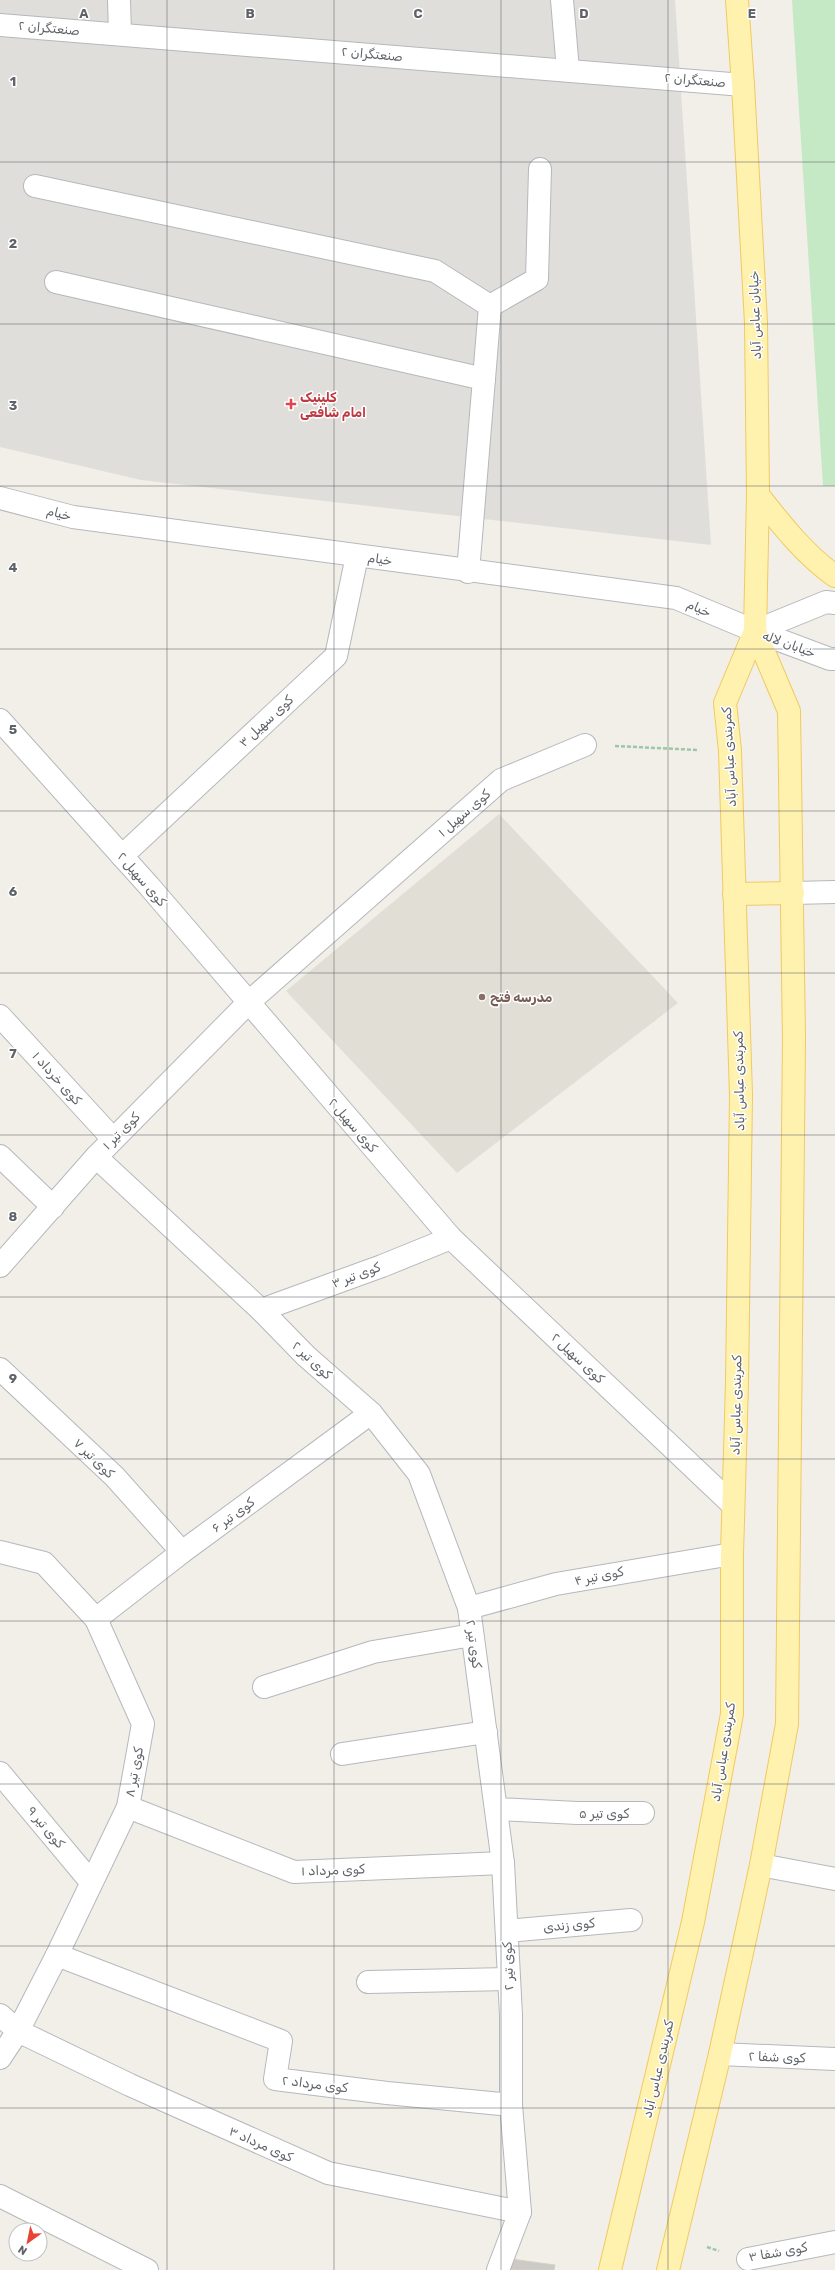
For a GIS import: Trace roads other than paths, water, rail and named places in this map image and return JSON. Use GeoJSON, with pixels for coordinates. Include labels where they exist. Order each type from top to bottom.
{"type":"FeatureCollection","features":[{"type":"Feature","properties":{"kind":"main road","name":"خیابان عباس آباد"},"geometry":{"type":"LineString","coordinates":[[737,0],[756,323],[758,495],[755,632]]}},
{"type":"Feature","properties":{"kind":"main road"},"geometry":{"type":"LineString","coordinates":[[758,495],[785,529],[820,566],[835,576]]}},
{"type":"Feature","properties":{"kind":"main road"},"geometry":{"type":"LineString","coordinates":[[668,2270],[720,2054],[761,1865],[787,1724],[794,1039],[793,893],[789,711],[755,632]]}},
{"type":"Feature","properties":{"kind":"main road","name":"کمربندی عباس آباد"},"geometry":{"type":"LineString","coordinates":[[610,2270],[693,1922],[732,1714],[732,1554],[737,1383],[741,1095],[730,752],[725,703],[755,632]]}},
{"type":"Feature","properties":{"kind":"main road"},"geometry":{"type":"LineString","coordinates":[[734,894],[793,893]]}},
{"type":"Feature","properties":{"kind":"street"},"geometry":{"type":"LineString","coordinates":[[119,0],[120,34]]}},
{"type":"Feature","properties":{"kind":"street"},"geometry":{"type":"LineString","coordinates":[[562,0],[568,70]]}},
{"type":"Feature","properties":{"kind":"street","name":"۲ صنعتگران"},"geometry":{"type":"LineString","coordinates":[[0,25],[743,84]]}},
{"type":"Feature","properties":{"kind":"street"},"geometry":{"type":"LineString","coordinates":[[490,306],[537,279],[540,169]]}},
{"type":"Feature","properties":{"kind":"street"},"geometry":{"type":"LineString","coordinates":[[35,186],[435,271],[490,306]]}},
{"type":"Feature","properties":{"kind":"street"},"geometry":{"type":"LineString","coordinates":[[56,282],[484,379]]}},
{"type":"Feature","properties":{"kind":"street"},"geometry":{"type":"LineString","coordinates":[[468,572],[490,306]]}},
{"type":"Feature","properties":{"kind":"street","name":"خیام"},"geometry":{"type":"LineString","coordinates":[[0,498],[74,517],[468,572],[676,598],[755,632]]}},
{"type":"Feature","properties":{"kind":"street","name":"کوی سهیل ۳"},"geometry":{"type":"LineString","coordinates":[[122,856],[336,656],[357,556]]}},
{"type":"Feature","properties":{"kind":"street","name":"خیابان لاله"},"geometry":{"type":"LineString","coordinates":[[755,632],[826,602],[835,603]]}},
{"type":"Feature","properties":{"kind":"street","name":"خیابان لاله"},"geometry":{"type":"LineString","coordinates":[[755,632],[830,659],[835,659]]}},
{"type":"Feature","properties":{"kind":"street","name":"کوی سهیل ۲"},"geometry":{"type":"LineString","coordinates":[[0,720],[122,856],[451,1238],[733,1505]]}},
{"type":"Feature","properties":{"kind":"street","name":"کوی سهیل ۱"},"geometry":{"type":"LineString","coordinates":[[249,1002],[502,780],[585,745]]}},
{"type":"Feature","properties":{"kind":"street"},"geometry":{"type":"LineString","coordinates":[[793,893],[835,892]]}},
{"type":"Feature","properties":{"kind":"street","name":"کوی تیر ۱"},"geometry":{"type":"LineString","coordinates":[[0,1266],[96,1157],[249,1002]]}},
{"type":"Feature","properties":{"kind":"street","name":"کوی خرداد ۱"},"geometry":{"type":"LineString","coordinates":[[0,1016],[113,1139]]}},
{"type":"Feature","properties":{"kind":"street"},"geometry":{"type":"LineString","coordinates":[[0,1156],[53,1207]]}},
{"type":"Feature","properties":{"kind":"street","name":"کوی تیر ۲"},"geometry":{"type":"LineString","coordinates":[[96,1157],[261,1310],[306,1356],[371,1413],[419,1474],[469,1608],[503,1863],[511,2015],[511,2105],[520,2212],[498,2270]]}},
{"type":"Feature","properties":{"kind":"street","name":"کوی تیر ۳"},"geometry":{"type":"LineString","coordinates":[[261,1310],[382,1266],[451,1238]]}},
{"type":"Feature","properties":{"kind":"street","name":"کوی تیر ۷"},"geometry":{"type":"LineString","coordinates":[[0,1369],[115,1477],[182,1552]]}},
{"type":"Feature","properties":{"kind":"street","name":"کوی تیر ۶"},"geometry":{"type":"LineString","coordinates":[[96,1619],[182,1552],[371,1413]]}},
{"type":"Feature","properties":{"kind":"street","name":"کوی تیر ۸"},"geometry":{"type":"LineString","coordinates":[[0,1552],[44,1563],[96,1619],[143,1724],[128,1807],[57,1955],[18,2031],[0,2058]]}},
{"type":"Feature","properties":{"kind":"street","name":"کوی تیر ۴"},"geometry":{"type":"LineString","coordinates":[[469,1608],[556,1584],[732,1554]]}},
{"type":"Feature","properties":{"kind":"street"},"geometry":{"type":"LineString","coordinates":[[264,1688],[374,1652],[472,1635]]}},
{"type":"Feature","properties":{"kind":"street"},"geometry":{"type":"LineString","coordinates":[[342,1754],[486,1732]]}},
{"type":"Feature","properties":{"kind":"street","name":"کوی تیر ۹"},"geometry":{"type":"LineString","coordinates":[[0,1773],[91,1882]]}},
{"type":"Feature","properties":{"kind":"street","name":"کوی مرداد ۱"},"geometry":{"type":"LineString","coordinates":[[128,1807],[294,1872],[503,1863]]}},
{"type":"Feature","properties":{"kind":"street","name":"کوی تیر ۵"},"geometry":{"type":"LineString","coordinates":[[496,1808],[577,1813],[643,1813]]}},
{"type":"Feature","properties":{"kind":"street"},"geometry":{"type":"LineString","coordinates":[[761,1865],[835,1879]]}},
{"type":"Feature","properties":{"kind":"street","name":"کوی زندی"},"geometry":{"type":"LineString","coordinates":[[507,1931],[630,1920]]}},
{"type":"Feature","properties":{"kind":"street","name":"کوی مرداد ۲"},"geometry":{"type":"LineString","coordinates":[[57,1955],[280,2041],[275,2079],[387,2093],[511,2105]]}},
{"type":"Feature","properties":{"kind":"street"},"geometry":{"type":"LineString","coordinates":[[368,1982],[508,1979]]}},
{"type":"Feature","properties":{"kind":"street","name":"کوی مرداد ۳"},"geometry":{"type":"LineString","coordinates":[[0,2014],[18,2031],[130,2085],[328,2174],[520,2212]]}},
{"type":"Feature","properties":{"kind":"street","name":"کوی شفا ۲"},"geometry":{"type":"LineString","coordinates":[[720,2054],[835,2059]]}},
{"type":"Feature","properties":{"kind":"street"},"geometry":{"type":"LineString","coordinates":[[0,2196],[147,2270]]}},
{"type":"Feature","properties":{"kind":"street","name":"کوی شفا ۳"},"geometry":{"type":"LineString","coordinates":[[748,2259],[835,2242]]}},
{"type":"Feature","properties":{"kind":"place","name":"کلینیک امام شافعی"},"geometry":{"type":"Point","coordinates":[291,404]}},
{"type":"Feature","properties":{"kind":"place","name":"مدرسه فتح"},"geometry":{"type":"Point","coordinates":[482,997]}}]}
